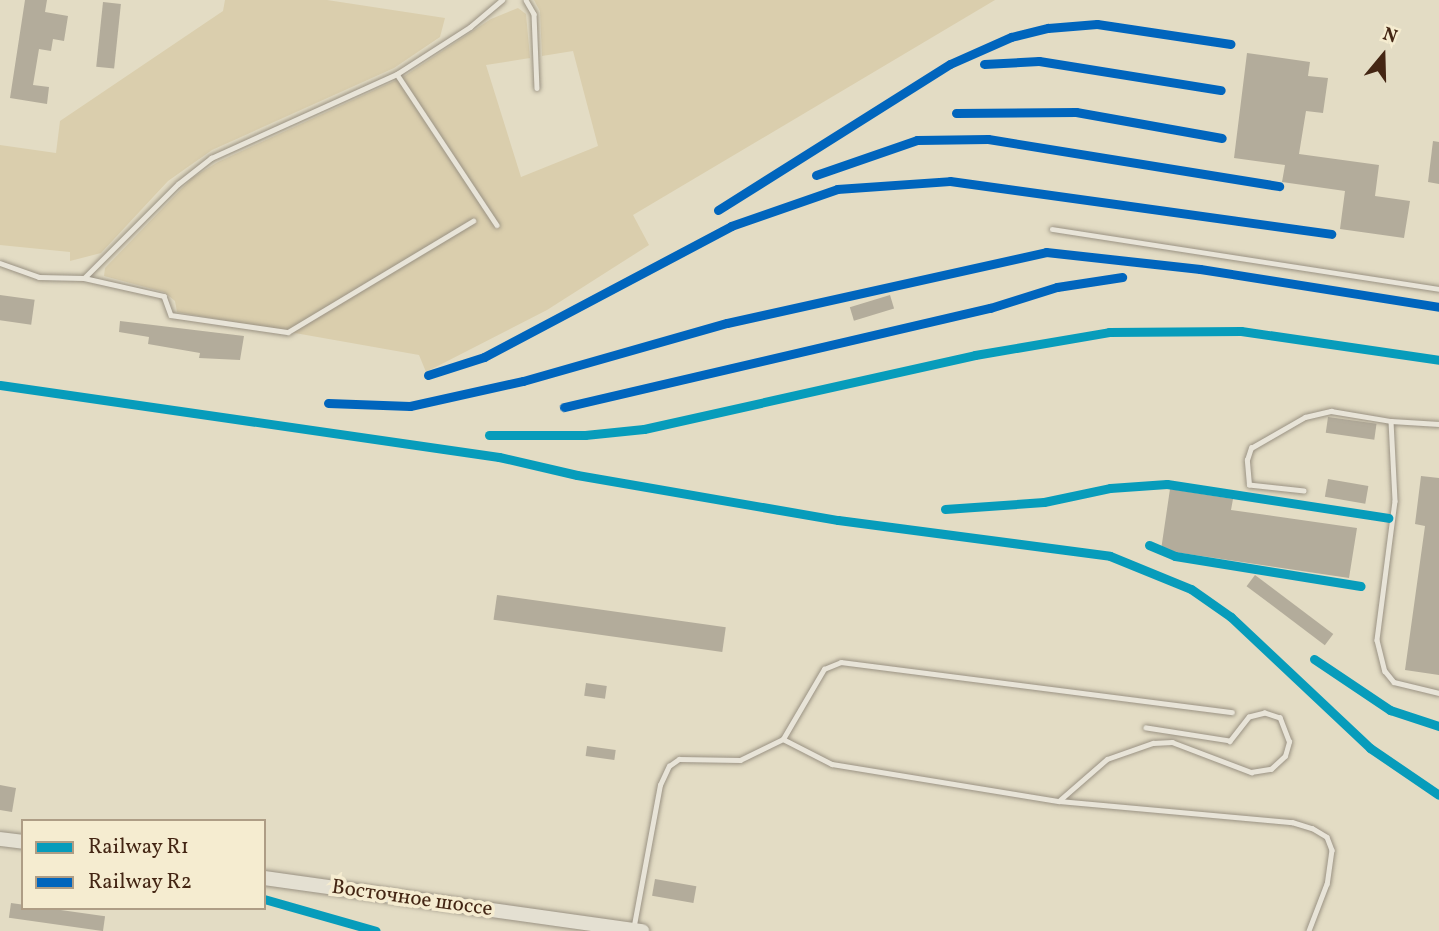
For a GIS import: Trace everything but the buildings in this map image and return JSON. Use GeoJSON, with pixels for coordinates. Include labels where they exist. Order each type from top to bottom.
{"type":"FeatureCollection","features":[{"type":"Feature","properties":{"kind":"main road"},"geometry":{"type":"LineString","coordinates":[[0,839],[21,842]]}},
{"type":"Feature","properties":{"kind":"main road","name":"Восточное шоссе"},"geometry":{"type":"LineString","coordinates":[[266,878],[638,930]]}},
{"type":"Feature","properties":{"kind":"lane"},"geometry":{"type":"LineString","coordinates":[[84,278],[178,184],[211,158],[397,74],[470,27],[502,0]]}},
{"type":"Feature","properties":{"kind":"lane"},"geometry":{"type":"LineString","coordinates":[[526,0],[534,14],[537,88]]}},
{"type":"Feature","properties":{"kind":"lane"},"geometry":{"type":"LineString","coordinates":[[397,74],[497,225]]}},
{"type":"Feature","properties":{"kind":"lane"},"geometry":{"type":"LineString","coordinates":[[0,263],[39,277],[84,278],[164,296],[171,315],[289,332],[473,221]]}},
{"type":"Feature","properties":{"kind":"lane"},"geometry":{"type":"LineString","coordinates":[[1052,229],[1439,289]]}},
{"type":"Feature","properties":{"kind":"lane"},"geometry":{"type":"LineString","coordinates":[[1304,491],[1249,485],[1247,460],[1251,448],[1305,417],[1331,411],[1391,421],[1439,424]]}},
{"type":"Feature","properties":{"kind":"lane"},"geometry":{"type":"LineString","coordinates":[[1391,421],[1395,501],[1377,640],[1385,671],[1394,682],[1439,693]]}},
{"type":"Feature","properties":{"kind":"lane"},"geometry":{"type":"LineString","coordinates":[[638,930],[660,785],[669,766],[679,759],[740,760],[782,739],[824,669],[841,662],[1232,712]]}},
{"type":"Feature","properties":{"kind":"lane"},"geometry":{"type":"LineString","coordinates":[[1059,801],[1107,759],[1153,743],[1172,742],[1251,772],[1271,769],[1285,756],[1289,742],[1280,718],[1265,713],[1249,717],[1230,740],[1146,728]]}},
{"type":"Feature","properties":{"kind":"lane"},"geometry":{"type":"LineString","coordinates":[[782,739],[832,764],[1059,801],[1292,822],[1312,828],[1327,837],[1332,850],[1327,884],[1309,931]]}},
{"type":"Feature","properties":{"kind":"shaded area"},"geometry":{"type":"Polygon","coordinates":[[[225,0],[327,0],[445,18],[440,37],[394,68],[212,150],[168,181],[101,253],[70,261],[70,252],[0,245],[0,145],[56,153],[60,121],[223,11],[225,0]]]}},
{"type":"Feature","properties":{"kind":"shaded area"},"geometry":{"type":"Polygon","coordinates":[[[534,0],[995,0],[633,215],[649,245],[547,310],[426,372],[419,355],[177,312],[175,301],[164,292],[104,276],[105,268],[192,178],[218,162],[403,77],[491,19],[518,8],[526,14],[530,58],[486,65],[521,177],[598,146],[573,51],[542,56],[540,11],[534,0]]]}},
{"type":"Feature","properties":{"kind":"rail line","name":"R2"},"geometry":{"type":"LineString","coordinates":[[718,210],[950,64],[1011,37],[1048,28],[1097,24],[1231,44]]}},
{"type":"Feature","properties":{"kind":"rail line","name":"R2"},"geometry":{"type":"LineString","coordinates":[[984,64],[1039,61],[1221,90]]}},
{"type":"Feature","properties":{"kind":"rail line","name":"R2"},"geometry":{"type":"LineString","coordinates":[[956,113],[1076,112],[1222,138]]}},
{"type":"Feature","properties":{"kind":"rail line","name":"R2"},"geometry":{"type":"LineString","coordinates":[[816,175],[917,140],[988,139],[1279,186]]}},
{"type":"Feature","properties":{"kind":"rail line","name":"R2"},"geometry":{"type":"LineString","coordinates":[[428,375],[484,357],[731,226],[837,189],[950,181],[1331,234]]}},
{"type":"Feature","properties":{"kind":"rail line","name":"R2"},"geometry":{"type":"LineString","coordinates":[[328,403],[410,406],[523,381],[727,323],[1046,252],[1200,269],[1439,307]]}},
{"type":"Feature","properties":{"kind":"rail line","name":"R2"},"geometry":{"type":"LineString","coordinates":[[564,407],[990,308],[1057,287],[1122,277]]}},
{"type":"Feature","properties":{"kind":"rail line","name":"R1"},"geometry":{"type":"LineString","coordinates":[[489,435],[585,435],[644,429],[975,355],[1109,332],[1241,331],[1439,360]]}},
{"type":"Feature","properties":{"kind":"rail line","name":"R1"},"geometry":{"type":"LineString","coordinates":[[0,385],[499,457],[577,475],[838,520],[1110,556],[1191,589],[1231,617],[1370,748],[1439,795]]}},
{"type":"Feature","properties":{"kind":"rail line","name":"R1"},"geometry":{"type":"LineString","coordinates":[[945,509],[1044,502],[1110,488],[1167,484],[1388,518]]}},
{"type":"Feature","properties":{"kind":"rail line","name":"R1"},"geometry":{"type":"LineString","coordinates":[[1149,545],[1175,556],[1361,586]]}},
{"type":"Feature","properties":{"kind":"rail line","name":"R1"},"geometry":{"type":"LineString","coordinates":[[1314,659],[1390,710],[1439,726]]}},
{"type":"Feature","properties":{"kind":"rail line","name":"R1"},"geometry":{"type":"LineString","coordinates":[[266,900],[376,931]]}}]}
